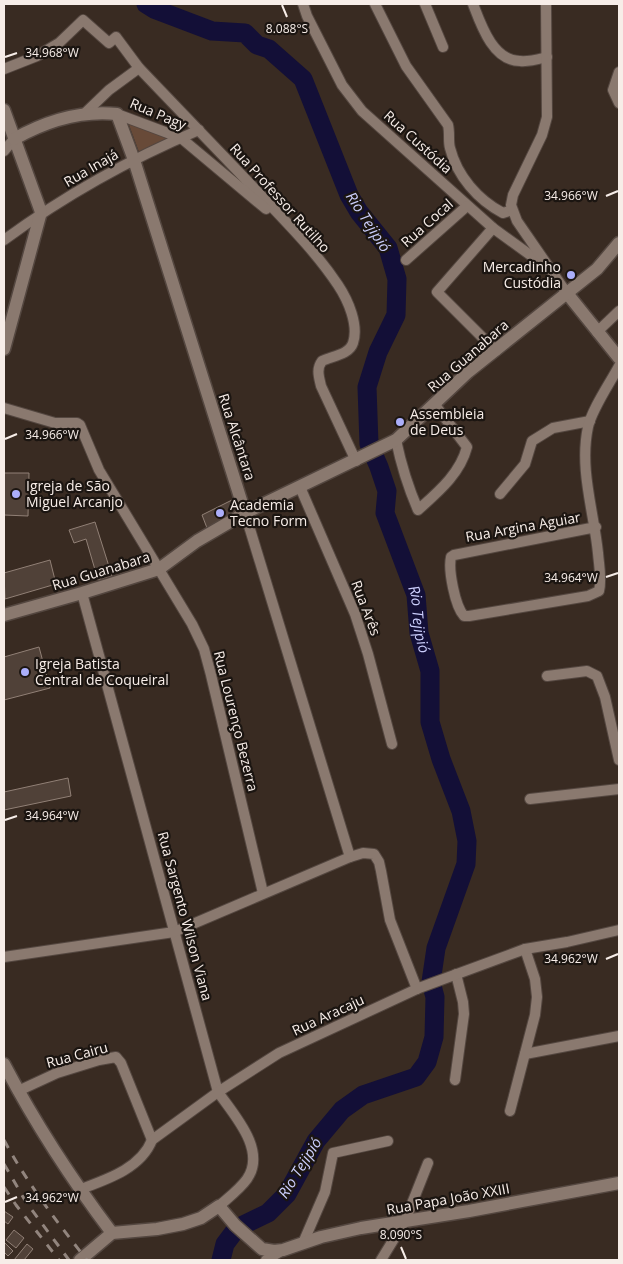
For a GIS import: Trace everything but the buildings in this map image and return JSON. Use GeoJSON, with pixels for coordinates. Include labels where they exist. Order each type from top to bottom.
{"type":"FeatureCollection","features":[{"type":"Feature","properties":{"kind":"street","name":"Rua Custódia"},"geometry":{"type":"LineString","coordinates":[[303,4],[342,85],[362,111],[493,228],[552,270]]}},
{"type":"Feature","properties":{"kind":"street"},"geometry":{"type":"LineString","coordinates":[[375,4],[406,66],[448,125],[450,133],[449,146],[462,177],[491,207],[503,213],[512,210]]}},
{"type":"Feature","properties":{"kind":"street"},"geometry":{"type":"LineString","coordinates":[[425,4],[443,47]]}},
{"type":"Feature","properties":{"kind":"street"},"geometry":{"type":"LineString","coordinates":[[473,4],[491,42],[497,51],[508,59],[519,62],[547,57]]}},
{"type":"Feature","properties":{"kind":"street"},"geometry":{"type":"LineString","coordinates":[[546,4],[547,117],[542,135],[513,196],[512,210],[517,221],[566,292],[619,358]]}},
{"type":"Feature","properties":{"kind":"street","name":"Rua Professor Rutilho"},"geometry":{"type":"LineString","coordinates":[[4,68],[37,56],[59,43],[83,20],[109,43],[116,38],[139,68],[306,242],[338,286],[347,303],[354,324],[353,343],[349,349],[343,354],[322,361],[318,368],[321,386],[358,460]]}},
{"type":"Feature","properties":{"kind":"street"},"geometry":{"type":"LineString","coordinates":[[84,114],[109,90],[139,68]]}},
{"type":"Feature","properties":{"kind":"street"},"geometry":{"type":"LineString","coordinates":[[619,72],[613,90],[619,103]]}},
{"type":"Feature","properties":{"kind":"street"},"geometry":{"type":"LineString","coordinates":[[4,110],[41,212],[4,349]]}},
{"type":"Feature","properties":{"kind":"street","name":"Rua Pagy"},"geometry":{"type":"LineString","coordinates":[[4,151],[14,140],[42,125],[84,114],[117,114],[181,138],[306,242]]}},
{"type":"Feature","properties":{"kind":"street","name":"Rua Alcântara"},"geometry":{"type":"LineString","coordinates":[[117,114],[134,160],[245,513],[350,857]]}},
{"type":"Feature","properties":{"kind":"street","name":"Rua Inajá"},"geometry":{"type":"LineString","coordinates":[[4,240],[41,212],[134,160],[199,130]]}},
{"type":"Feature","properties":{"kind":"street","name":"Rua Cocal"},"geometry":{"type":"LineString","coordinates":[[406,260],[467,206]]}},
{"type":"Feature","properties":{"kind":"street"},"geometry":{"type":"LineString","coordinates":[[493,228],[437,292],[496,351]]}},
{"type":"Feature","properties":{"kind":"street","name":"Rua Guanabara"},"geometry":{"type":"LineString","coordinates":[[4,614],[82,593],[159,569],[197,542],[245,513],[358,460],[393,441],[435,405],[468,372],[597,268],[619,243]]}},
{"type":"Feature","properties":{"kind":"street"},"geometry":{"type":"LineString","coordinates":[[597,332],[619,311]]}},
{"type":"Feature","properties":{"kind":"street","name":"Rua Argina Aguiar"},"geometry":{"type":"LineString","coordinates":[[596,528],[454,554],[451,557],[450,563],[457,601],[462,614],[469,616],[588,596],[599,591],[600,577],[596,528],[588,484],[586,455],[590,421],[619,366]]}},
{"type":"Feature","properties":{"kind":"street"},"geometry":{"type":"LineString","coordinates":[[393,441],[418,510],[450,480],[464,458],[467,447],[435,405]]}},
{"type":"Feature","properties":{"kind":"street","name":"Rua Lourenço Bezerra"},"geometry":{"type":"LineString","coordinates":[[4,408],[55,423],[77,423],[80,425],[99,470],[192,624],[204,649],[263,893]]}},
{"type":"Feature","properties":{"kind":"street"},"geometry":{"type":"LineString","coordinates":[[500,494],[525,464],[532,441],[554,428],[590,421]]}},
{"type":"Feature","properties":{"kind":"street","name":"Rua Arês"},"geometry":{"type":"LineString","coordinates":[[300,487],[355,614],[368,654],[392,744]]}},
{"type":"Feature","properties":{"kind":"street","name":"Rua Sargento Wilson Viana"},"geometry":{"type":"LineString","coordinates":[[82,593],[218,1092],[250,1142],[254,1157],[253,1169],[246,1180],[219,1206],[201,1218],[157,1229],[112,1233]]}},
{"type":"Feature","properties":{"kind":"street"},"geometry":{"type":"LineString","coordinates":[[547,676],[587,671],[597,676],[605,697],[619,760]]}},
{"type":"Feature","properties":{"kind":"street"},"geometry":{"type":"LineString","coordinates":[[530,799],[619,789]]}},
{"type":"Feature","properties":{"kind":"street"},"geometry":{"type":"LineString","coordinates":[[4,957],[174,932],[350,857],[369,853],[374,854],[377,858],[390,920],[418,988]]}},
{"type":"Feature","properties":{"kind":"street","name":"Rua Aracaju"},"geometry":{"type":"LineString","coordinates":[[81,1189],[104,1180],[134,1163],[148,1149],[152,1140],[218,1092],[280,1053],[418,988],[454,974],[525,949],[619,930]]}},
{"type":"Feature","properties":{"kind":"street"},"geometry":{"type":"LineString","coordinates":[[510,1111],[535,1015],[537,998],[535,979],[525,949]]}},
{"type":"Feature","properties":{"kind":"street"},"geometry":{"type":"LineString","coordinates":[[454,974],[463,1002],[464,1014],[456,1080]]}},
{"type":"Feature","properties":{"kind":"street"},"geometry":{"type":"LineString","coordinates":[[525,1054],[619,1036]]}},
{"type":"Feature","properties":{"kind":"street","name":"Rua Cairu"},"geometry":{"type":"LineString","coordinates":[[18,1091],[57,1072],[116,1057],[121,1063],[152,1140]]}},
{"type":"Feature","properties":{"kind":"street"},"geometry":{"type":"LineString","coordinates":[[4,1064],[18,1091],[81,1189],[112,1233],[80,1260]]}},
{"type":"Feature","properties":{"kind":"street"},"geometry":{"type":"LineString","coordinates":[[303,1243],[326,1192],[333,1153],[388,1141]]}},
{"type":"Feature","properties":{"kind":"street"},"geometry":{"type":"LineString","coordinates":[[381,1260],[405,1221],[428,1164]]}},
{"type":"Feature","properties":{"kind":"street","name":"Rua Papa João XXIII"},"geometry":{"type":"LineString","coordinates":[[219,1206],[235,1226],[264,1254],[337,1233],[619,1183]]}},
{"type":"Feature","properties":{"kind":"shaded area"},"geometry":{"type":"Polygon","coordinates":[[[124,119],[170,139],[139,152],[129,125],[124,119]]]}},
{"type":"Feature","properties":{"kind":"waterway","name":"Rio Tejipió"},"geometry":{"type":"LineString","coordinates":[[146,4],[154,9],[212,31],[245,33],[257,45],[269,49],[303,79],[349,195],[359,212],[388,248],[397,279],[396,315],[378,352],[367,387],[369,444],[387,491],[385,513],[416,595],[419,633],[430,671],[430,722],[441,759],[461,811],[467,841],[466,864],[436,948],[431,982],[435,997],[434,1037],[427,1062],[416,1077],[363,1095],[342,1110],[316,1141],[287,1194],[268,1213],[237,1228],[225,1244],[221,1260]]}},
{"type":"Feature","properties":{"kind":"railway"},"geometry":{"type":"LineString","coordinates":[[4,1140],[32,1187],[87,1260]]}},
{"type":"Feature","properties":{"kind":"railway"},"geometry":{"type":"LineString","coordinates":[[4,1164],[26,1202],[69,1260]]}},
{"type":"Feature","properties":{"kind":"railway"},"geometry":{"type":"LineString","coordinates":[[4,1187],[59,1260]]}},
{"type":"Feature","properties":{"kind":"place","name":"Mercadinho Custódia"},"geometry":{"type":"Point","coordinates":[571,275]}},
{"type":"Feature","properties":{"kind":"place","name":"Assembleia de Deus"},"geometry":{"type":"Point","coordinates":[400,422]}},
{"type":"Feature","properties":{"kind":"place","name":"Igreja de São Miguel Arcanjo"},"geometry":{"type":"Point","coordinates":[16,494]}},
{"type":"Feature","properties":{"kind":"place","name":"Academia Tecno Form"},"geometry":{"type":"Point","coordinates":[220,513]}},
{"type":"Feature","properties":{"kind":"place","name":"Igreja Batista Central de Coqueiral"},"geometry":{"type":"Point","coordinates":[25,672]}}]}
